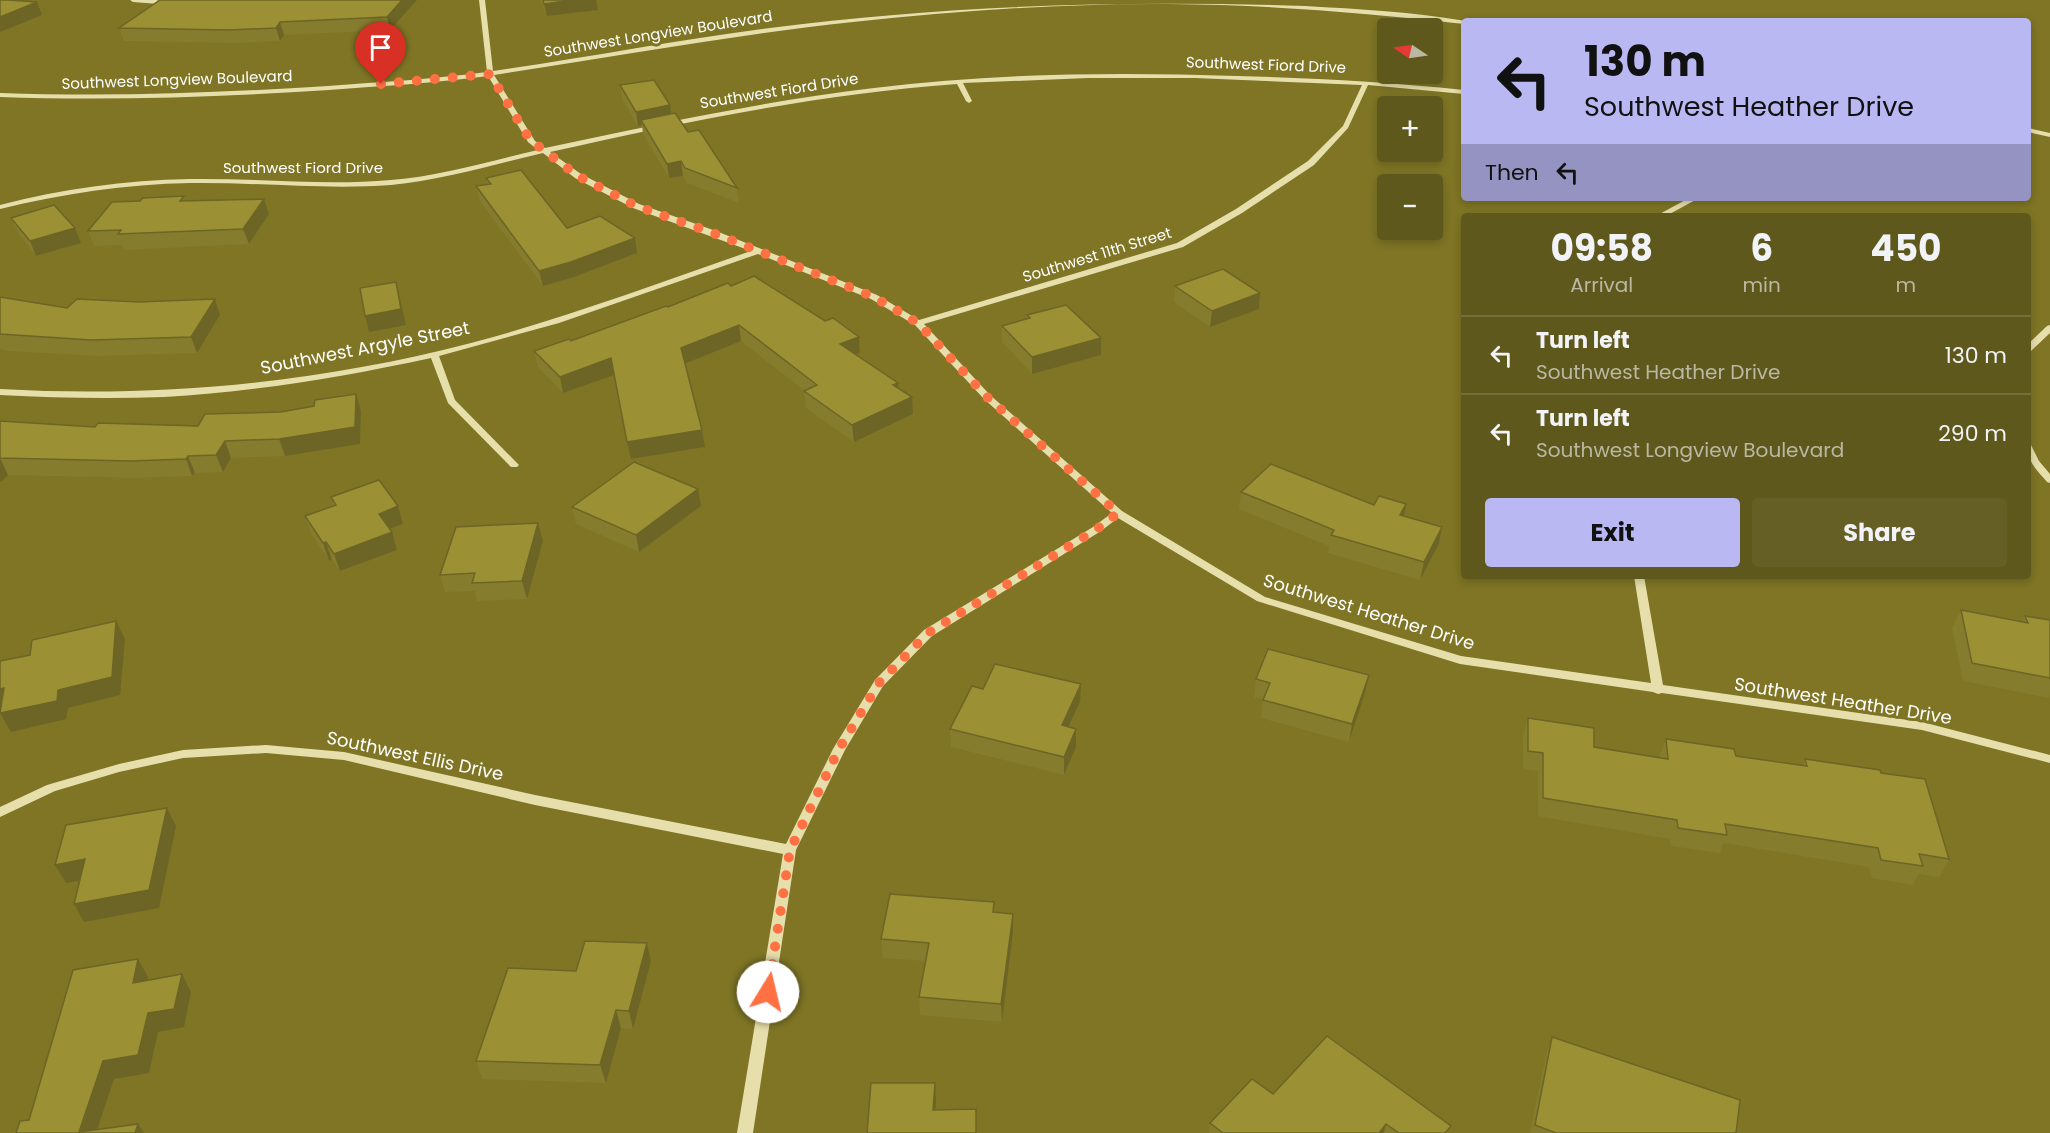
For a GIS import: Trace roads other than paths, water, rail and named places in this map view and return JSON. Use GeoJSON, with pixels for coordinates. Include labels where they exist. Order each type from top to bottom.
{"type":"FeatureCollection","features":[{"type":"Feature","properties":{"kind":"street"},"geometry":{"type":"LineString","coordinates":[[133,0],[183,4]]}},
{"type":"Feature","properties":{"kind":"street","name":"Southwest Heather Drive"},"geometry":{"type":"LineString","coordinates":[[482,0],[490,74],[530,140],[578,176],[636,206],[874,297],[918,323],[987,397],[1118,513],[1261,599],[1460,660],[1922,726],[2050,759]]}},
{"type":"Feature","properties":{"kind":"street","name":"Southwest Longview Boulevard"},"geometry":{"type":"LineString","coordinates":[[0,94],[81,98],[238,94],[490,74],[805,25],[1032,3],[1171,2],[1401,15],[1461,22]]}},
{"type":"Feature","properties":{"kind":"street","name":"Southwest Fiord Drive"},"geometry":{"type":"LineString","coordinates":[[0,207],[33,198],[140,182],[365,185],[422,179],[690,120],[818,97],[910,84],[1045,76],[1172,74],[1366,83],[1461,92]]}},
{"type":"Feature","properties":{"kind":"street"},"geometry":{"type":"LineString","coordinates":[[959,81],[969,101]]}},
{"type":"Feature","properties":{"kind":"street","name":"Southwest 11th Street"},"geometry":{"type":"LineString","coordinates":[[918,323],[1180,245],[1239,211],[1311,163],[1346,127],[1366,83]]}},
{"type":"Feature","properties":{"kind":"street"},"geometry":{"type":"LineString","coordinates":[[2031,131],[2050,135]]}},
{"type":"Feature","properties":{"kind":"street"},"geometry":{"type":"LineString","coordinates":[[1666,213],[1689,201]]}},
{"type":"Feature","properties":{"kind":"street","name":"Southwest Argyle Street"},"geometry":{"type":"LineString","coordinates":[[0,392],[133,394],[231,390],[327,376],[434,355],[525,330],[758,251]]}},
{"type":"Feature","properties":{"kind":"street"},"geometry":{"type":"LineString","coordinates":[[2031,346],[2050,328]]}},
{"type":"Feature","properties":{"kind":"street"},"geometry":{"type":"LineString","coordinates":[[434,355],[451,401],[514,465]]}},
{"type":"Feature","properties":{"kind":"street"},"geometry":{"type":"LineString","coordinates":[[2031,453],[2050,480]]}},
{"type":"Feature","properties":{"kind":"street"},"geometry":{"type":"LineString","coordinates":[[745,1133],[790,850],[839,749],[879,683],[928,633],[1097,529],[1118,513]]}},
{"type":"Feature","properties":{"kind":"street"},"geometry":{"type":"LineString","coordinates":[[1640,579],[1658,690]]}},
{"type":"Feature","properties":{"kind":"street","name":"Southwest Ellis Drive"},"geometry":{"type":"LineString","coordinates":[[0,812],[51,788],[119,768],[183,754],[266,748],[344,756],[535,800],[790,850]]}}]}
